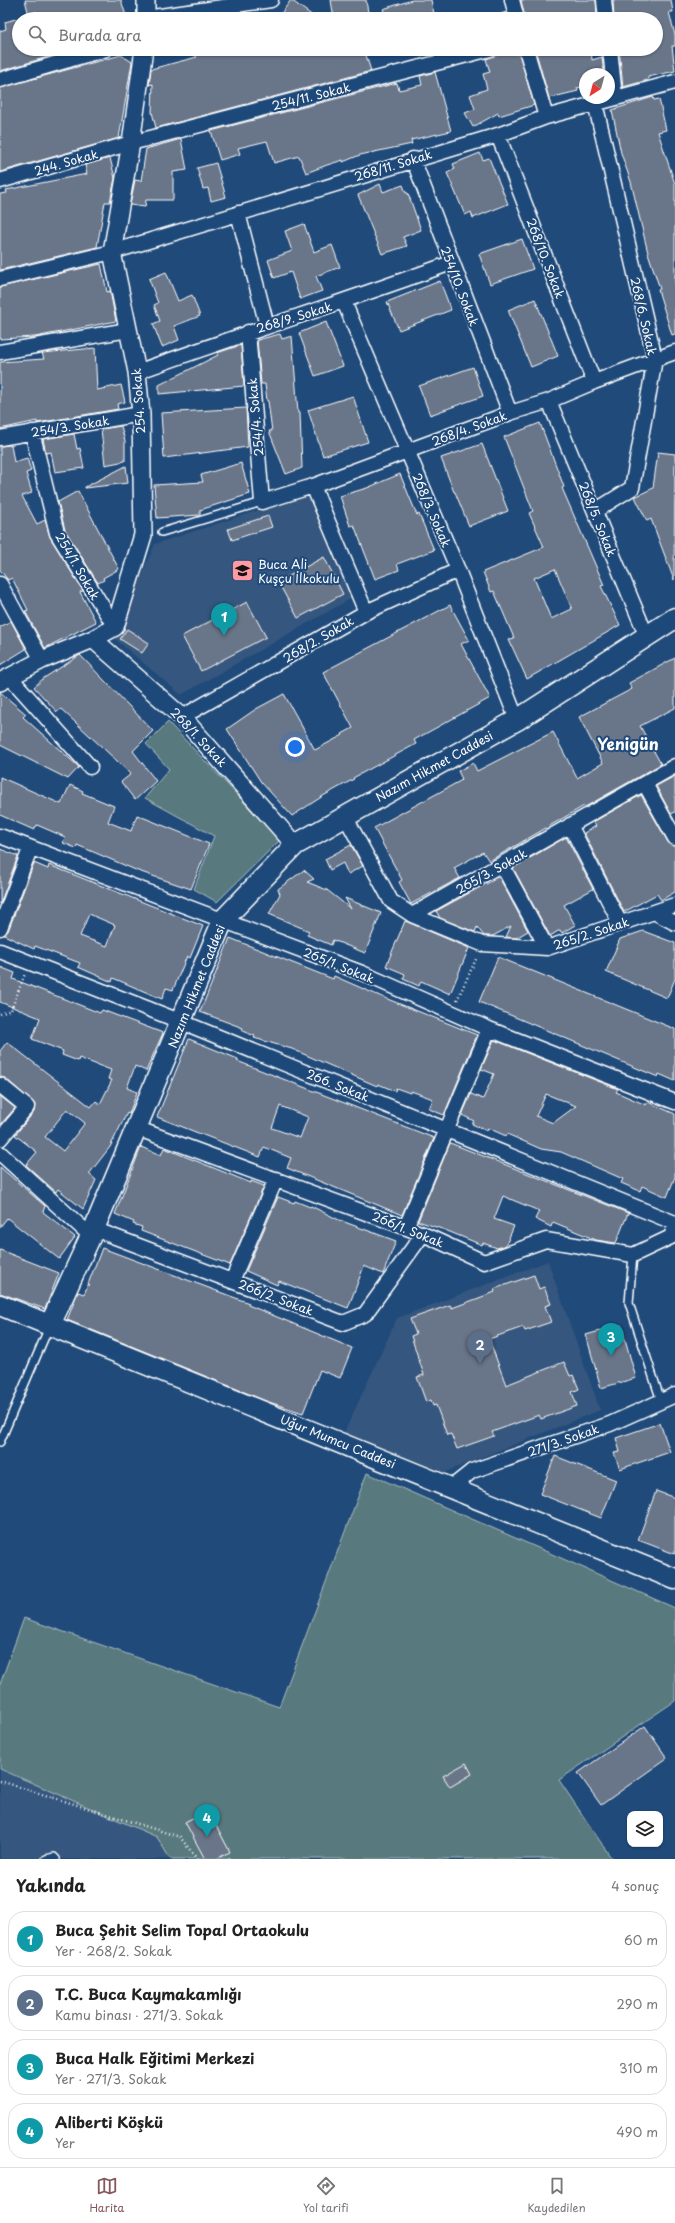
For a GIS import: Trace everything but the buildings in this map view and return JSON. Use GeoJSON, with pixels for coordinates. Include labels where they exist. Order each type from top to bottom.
{"type":"FeatureCollection","features":[{"type":"Feature","properties":{"kind":"main road","name":"Nazım Hikmet Caddesi"},"geometry":{"type":"LineString","coordinates":[[50,1325],[92,1232],[182,1022],[222,920],[295,845],[517,720],[675,618]]}},
{"type":"Feature","properties":{"kind":"main road","name":"Nazım Hikmet Caddesi"},"geometry":{"type":"LineString","coordinates":[[647,637],[675,626]]}},
{"type":"Feature","properties":{"kind":"main road","name":"Uğur Mumcu Caddesi"},"geometry":{"type":"LineString","coordinates":[[0,1305],[452,1487],[675,1579]]}},
{"type":"Feature","properties":{"kind":"street"},"geometry":{"type":"LineString","coordinates":[[146,0],[146,12]]}},
{"type":"Feature","properties":{"kind":"street"},"geometry":{"type":"LineString","coordinates":[[187,12],[270,0]]}},
{"type":"Feature","properties":{"kind":"street"},"geometry":{"type":"LineString","coordinates":[[512,0],[515,12]]}},
{"type":"Feature","properties":{"kind":"street"},"geometry":{"type":"LineString","coordinates":[[604,0],[605,12]]}},
{"type":"Feature","properties":{"kind":"street"},"geometry":{"type":"LineString","coordinates":[[0,80],[82,56]]}},
{"type":"Feature","properties":{"kind":"street","name":"254. Sokak"},"geometry":{"type":"LineString","coordinates":[[115,627],[143,535],[141,414],[137,372],[112,252],[131,142],[143,56]]}},
{"type":"Feature","properties":{"kind":"street","name":"254/11. Sokak"},"geometry":{"type":"LineString","coordinates":[[131,142],[463,56]]}},
{"type":"Feature","properties":{"kind":"street"},"geometry":{"type":"LineString","coordinates":[[528,56],[546,117]]}},
{"type":"Feature","properties":{"kind":"street"},"geometry":{"type":"LineString","coordinates":[[611,56],[612,68]]}},
{"type":"Feature","properties":{"kind":"street","name":"268/11. Sokak"},"geometry":{"type":"LineString","coordinates":[[615,97],[675,82]]}},
{"type":"Feature","properties":{"kind":"street","name":"268/11. Sokak"},"geometry":{"type":"LineString","coordinates":[[0,279],[112,252],[592,104]]}},
{"type":"Feature","properties":{"kind":"street","name":"268/6. Sokak"},"geometry":{"type":"LineString","coordinates":[[595,104],[655,359],[632,488],[595,511]]}},
{"type":"Feature","properties":{"kind":"street","name":"268/10. Sokak"},"geometry":{"type":"LineString","coordinates":[[498,134],[594,382]]}},
{"type":"Feature","properties":{"kind":"street","name":"244. Sokak"},"geometry":{"type":"LineString","coordinates":[[0,181],[131,142]]}},
{"type":"Feature","properties":{"kind":"street","name":"254/10. Sokak"},"geometry":{"type":"LineString","coordinates":[[413,159],[451,263],[510,413]]}},
{"type":"Feature","properties":{"kind":"street"},"geometry":{"type":"LineString","coordinates":[[238,213],[267,326]]}},
{"type":"Feature","properties":{"kind":"street","name":"268/9. Sokak"},"geometry":{"type":"LineString","coordinates":[[137,372],[248,332],[344,302],[451,263]]}},
{"type":"Feature","properties":{"kind":"street","name":"268/3. Sokak"},"geometry":{"type":"LineString","coordinates":[[344,302],[458,570],[517,720]]}},
{"type":"Feature","properties":{"kind":"street"},"geometry":{"type":"LineString","coordinates":[[0,352],[128,330]]}},
{"type":"Feature","properties":{"kind":"street","name":"254/4. Sokak"},"geometry":{"type":"LineString","coordinates":[[248,332],[262,502]]}},
{"type":"Feature","properties":{"kind":"street","name":"268/4. Sokak"},"geometry":{"type":"LineString","coordinates":[[262,502],[313,486],[510,413],[549,401],[594,382],[675,352]]}},
{"type":"Feature","properties":{"kind":"street","name":"268/5. Sokak"},"geometry":{"type":"LineString","coordinates":[[549,401],[647,637]]}},
{"type":"Feature","properties":{"kind":"street","name":"254/3. Sokak"},"geometry":{"type":"LineString","coordinates":[[0,438],[141,414]]}},
{"type":"Feature","properties":{"kind":"street","name":"254/1. Sokak"},"geometry":{"type":"LineString","coordinates":[[32,432],[57,533],[115,627]]}},
{"type":"Feature","properties":{"kind":"street"},"geometry":{"type":"LineString","coordinates":[[313,486],[366,612]]}},
{"type":"Feature","properties":{"kind":"street","name":"268/2. Sokak"},"geometry":{"type":"LineString","coordinates":[[182,717],[366,612],[458,570]]}},
{"type":"Feature","properties":{"kind":"street"},"geometry":{"type":"LineString","coordinates":[[0,584],[42,660]]}},
{"type":"Feature","properties":{"kind":"street"},"geometry":{"type":"LineString","coordinates":[[90,767],[5,680],[42,660],[93,639],[115,627]]}},
{"type":"Feature","properties":{"kind":"street","name":"268/1. Sokak"},"geometry":{"type":"LineString","coordinates":[[93,639],[182,717],[295,845]]}},
{"type":"Feature","properties":{"kind":"street","name":"265/3. Sokak"},"geometry":{"type":"LineString","coordinates":[[412,914],[502,865],[675,766]]}},
{"type":"Feature","properties":{"kind":"street"},"geometry":{"type":"LineString","coordinates":[[645,784],[675,838]]}},
{"type":"Feature","properties":{"kind":"street"},"geometry":{"type":"LineString","coordinates":[[345,816],[391,900],[412,914]]}},
{"type":"Feature","properties":{"kind":"street"},"geometry":{"type":"LineString","coordinates":[[570,826],[620,923]]}},
{"type":"Feature","properties":{"kind":"street","name":"265/1. Sokak"},"geometry":{"type":"LineString","coordinates":[[0,836],[30,849],[362,973],[489,1029],[675,1102]]}},
{"type":"Feature","properties":{"kind":"street"},"geometry":{"type":"LineString","coordinates":[[0,928],[30,849]]}},
{"type":"Feature","properties":{"kind":"street"},"geometry":{"type":"LineString","coordinates":[[502,865],[547,948]]}},
{"type":"Feature","properties":{"kind":"street","name":"265/2. Sokak"},"geometry":{"type":"LineString","coordinates":[[412,914],[482,944],[547,948],[675,906]]}},
{"type":"Feature","properties":{"kind":"street"},"geometry":{"type":"LineString","coordinates":[[654,912],[675,923]]}},
{"type":"Feature","properties":{"kind":"street","name":"266. Sokak"},"geometry":{"type":"LineString","coordinates":[[0,951],[182,1022],[447,1129],[675,1224]]}},
{"type":"Feature","properties":{"kind":"street"},"geometry":{"type":"LineString","coordinates":[[406,1227],[489,1029]]}},
{"type":"Feature","properties":{"kind":"street"},"geometry":{"type":"LineString","coordinates":[[0,1085],[27,1107],[0,1139]]}},
{"type":"Feature","properties":{"kind":"street","name":"266/1. Sokak"},"geometry":{"type":"LineString","coordinates":[[136,1128],[406,1227],[484,1262],[546,1240],[633,1255]]}},
{"type":"Feature","properties":{"kind":"street","name":"266/2. Sokak"},"geometry":{"type":"LineString","coordinates":[[0,1153],[92,1232],[232,1281],[343,1323],[365,1314],[423,1234]]}},
{"type":"Feature","properties":{"kind":"street"},"geometry":{"type":"LineString","coordinates":[[232,1281],[276,1179]]}},
{"type":"Feature","properties":{"kind":"street"},"geometry":{"type":"LineString","coordinates":[[633,1255],[671,1237],[675,1224]]}},
{"type":"Feature","properties":{"kind":"street","name":"271/3. Sokak"},"geometry":{"type":"LineString","coordinates":[[452,1487],[472,1471],[610,1424],[675,1395]]}},
{"type":"Feature","properties":{"kind":"street"},"geometry":{"type":"LineString","coordinates":[[661,1401],[675,1406]]}},
{"type":"Feature","properties":{"kind":"lane"},"geometry":{"type":"LineString","coordinates":[[162,532],[262,502]]}},
{"type":"Feature","properties":{"kind":"lane"},"geometry":{"type":"LineString","coordinates":[[633,1255],[629,1303],[661,1401]]}},
{"type":"Feature","properties":{"kind":"lane"},"geometry":{"type":"LineString","coordinates":[[0,1442],[50,1325]]}},
{"type":"Feature","properties":{"kind":"lane"},"geometry":{"type":"LineString","coordinates":[[46,1859],[54,1857],[56,1859]]}},
{"type":"Feature","properties":{"kind":"path"},"geometry":{"type":"LineString","coordinates":[[452,1012],[482,944]]}},
{"type":"Feature","properties":{"kind":"path"},"geometry":{"type":"LineString","coordinates":[[0,1014],[11,1010],[16,995],[23,982],[29,962]]}},
{"type":"Feature","properties":{"kind":"path"},"geometry":{"type":"LineString","coordinates":[[0,1781],[180,1837],[197,1859]]}},
{"type":"Feature","properties":{"kind":"shaded area","name":"Buca Ali Kuşçu İlkokulu"},"geometry":{"type":"Polygon","coordinates":[[[312,493],[352,598],[181,695],[114,638],[155,544],[312,493]]]}},
{"type":"Feature","properties":{"kind":"shaded area"},"geometry":{"type":"Polygon","coordinates":[[[548,1261],[600,1410],[443,1473],[344,1433],[397,1318],[548,1261]]]}},
{"type":"Feature","properties":{"kind":"shaded area"},"geometry":{"type":"Polygon","coordinates":[[[0,1769],[157,1837],[170,1859],[0,1859],[0,1769]]]}},
{"type":"Feature","properties":{"kind":"green space"},"geometry":{"type":"Polygon","coordinates":[[[168,722],[280,840],[217,902],[194,889],[214,836],[145,798],[169,769],[146,744],[168,722]]]}},
{"type":"Feature","properties":{"kind":"green space"},"geometry":{"type":"Polygon","coordinates":[[[367,1473],[675,1608],[675,1701],[559,1780],[612,1859],[170,1859],[157,1837],[0,1769],[0,1684],[24,1618],[279,1707],[367,1473]]]}},
{"type":"Feature","properties":{"kind":"place","name":"Buca Ali Kuşçu İlkokulu"},"geometry":{"type":"Point","coordinates":[242,571]}},
{"type":"Feature","properties":{"kind":"place","name":"Buca Şehit Selim Topal Ortaokulu"},"geometry":{"type":"Point","coordinates":[224,636]}},
{"type":"Feature","properties":{"kind":"place","name":"Buca Halk Eğitimi Merkezi"},"geometry":{"type":"Point","coordinates":[611,1356]}},
{"type":"Feature","properties":{"kind":"place","name":"T.C. Buca Kaymakamlığı"},"geometry":{"type":"Point","coordinates":[480,1364]}},
{"type":"Feature","properties":{"kind":"place","name":"Aliberti Köşkü"},"geometry":{"type":"Point","coordinates":[207,1837]}},
{"type":"Feature","properties":{"kind":"district","name":"Yenigün"},"geometry":{"type":"Point","coordinates":[628,743]}}]}
